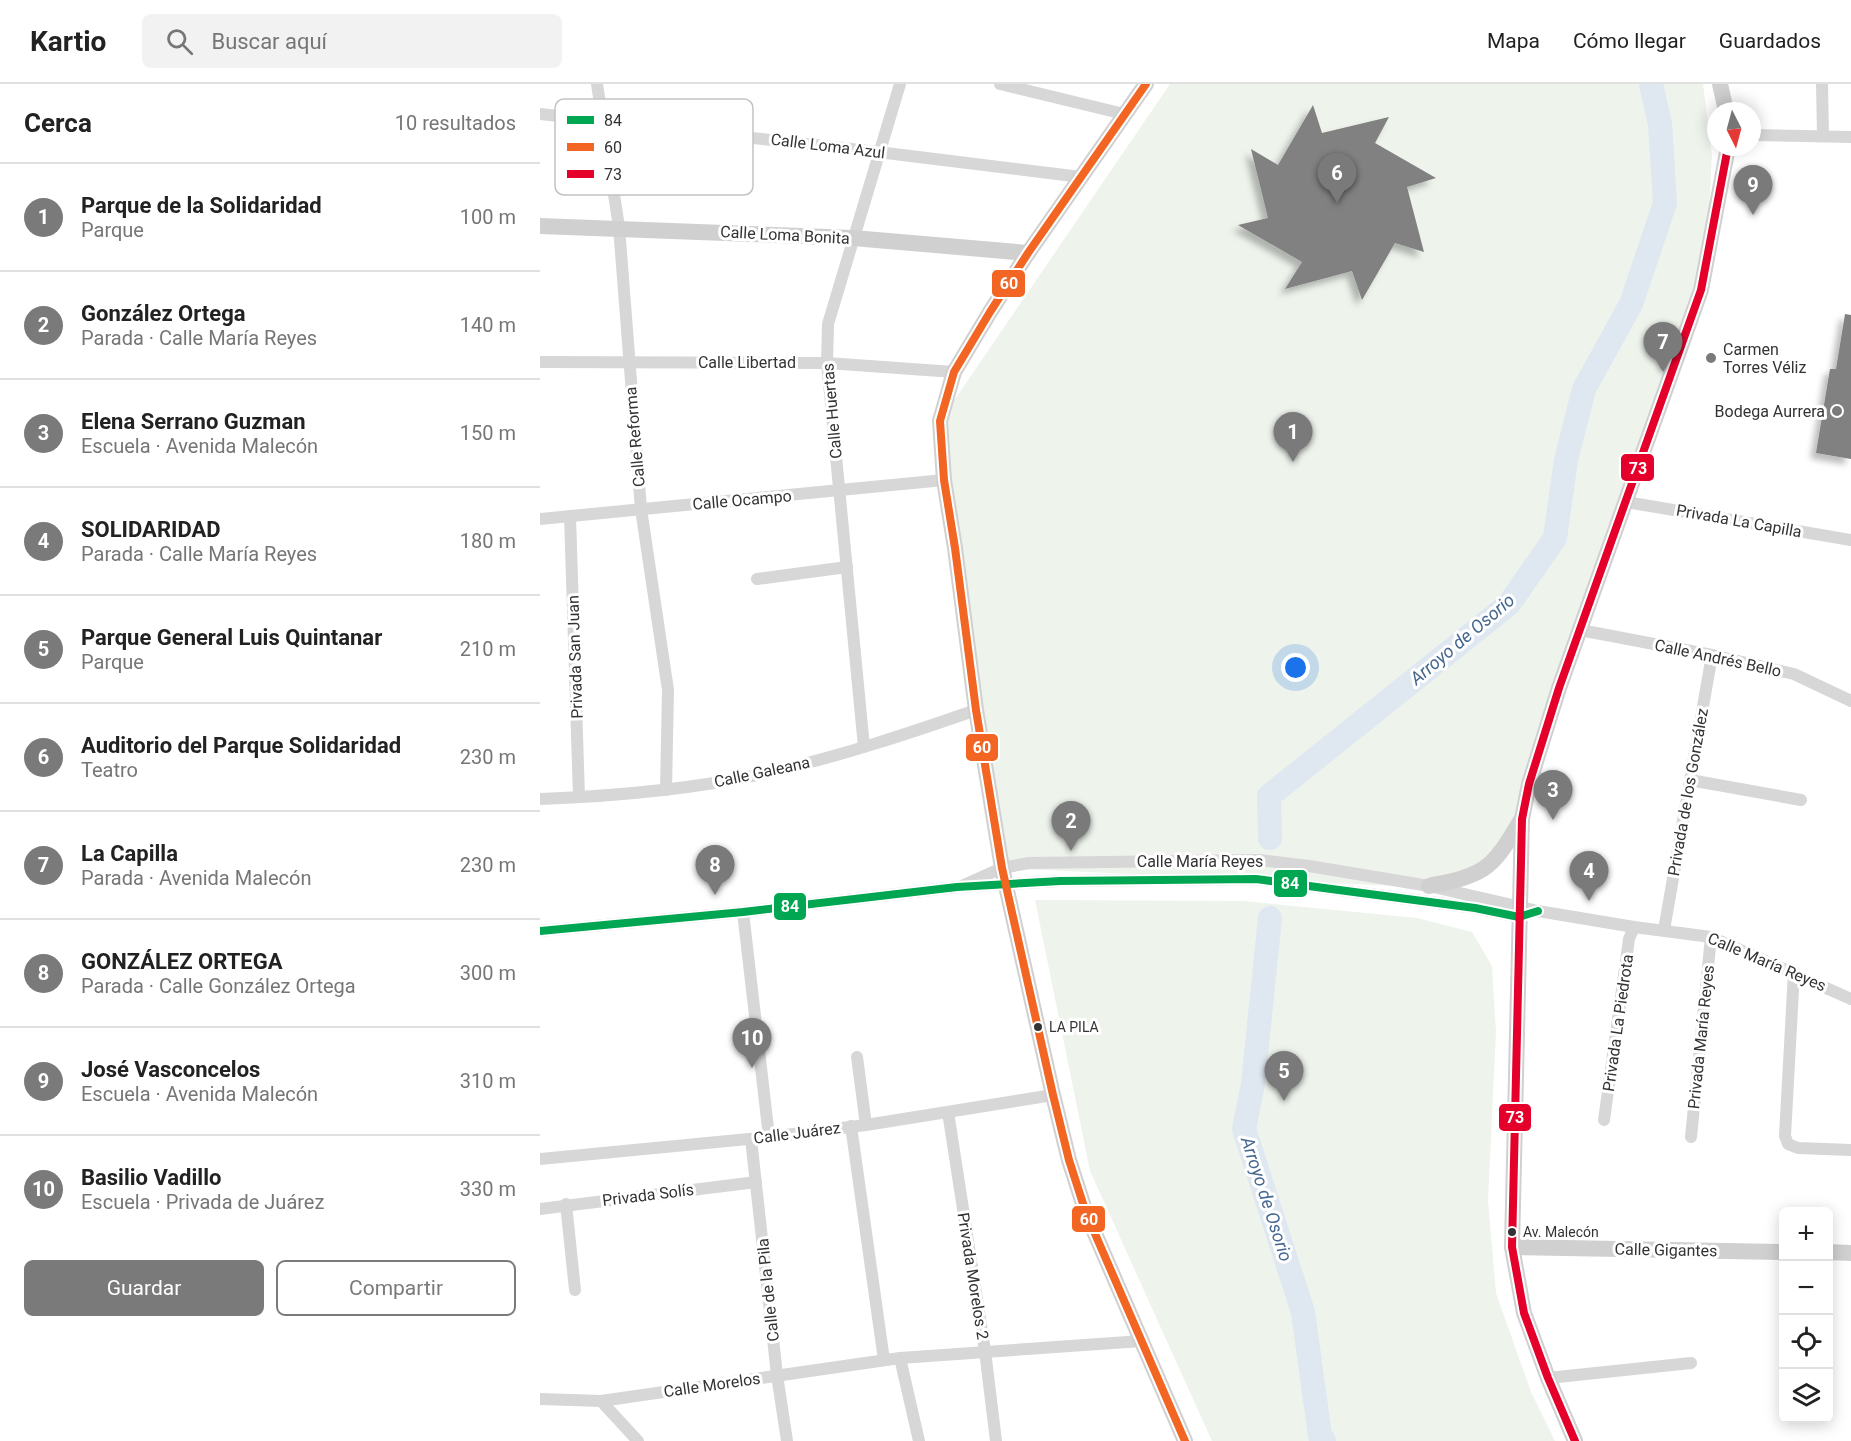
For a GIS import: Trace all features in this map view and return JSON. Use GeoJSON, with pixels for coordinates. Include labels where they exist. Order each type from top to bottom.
{"type":"FeatureCollection","features":[{"type":"Feature","properties":{"kind":"street","name":"Calle Reforma"},"geometry":{"type":"LineString","coordinates":[[597,84],[600,99]]}},
{"type":"Feature","properties":{"kind":"street","name":"Calle Huertas"},"geometry":{"type":"LineString","coordinates":[[864,747],[827,363],[828,324],[900,84]]}},
{"type":"Feature","properties":{"kind":"street"},"geometry":{"type":"LineString","coordinates":[[1000,84],[1124,114]]}},
{"type":"Feature","properties":{"kind":"street"},"geometry":{"type":"LineString","coordinates":[[1146,84],[1028,253],[954,372],[940,421],[944,480],[976,710],[1002,868],[1053,1095],[1086,1213],[1185,1441]]}},
{"type":"Feature","properties":{"kind":"street"},"geometry":{"type":"LineString","coordinates":[[1720,84],[1724,102]]}},
{"type":"Feature","properties":{"kind":"street"},"geometry":{"type":"LineString","coordinates":[[1822,84],[1823,136]]}},
{"type":"Feature","properties":{"kind":"street","name":"Calle Loma Azul"},"geometry":{"type":"LineString","coordinates":[[540,114],[555,115]]}},
{"type":"Feature","properties":{"kind":"street"},"geometry":{"type":"LineString","coordinates":[[1761,135],[1851,137]]}},
{"type":"Feature","properties":{"kind":"street","name":"Calle Loma Azul"},"geometry":{"type":"LineString","coordinates":[[753,137],[1081,177]]}},
{"type":"Feature","properties":{"kind":"street"},"geometry":{"type":"LineString","coordinates":[[1575,1441],[1524,1313],[1512,1247],[1522,819],[1532,773],[1559,688],[1701,290],[1726,156]]}},
{"type":"Feature","properties":{"kind":"street","name":"Calle Reforma"},"geometry":{"type":"LineString","coordinates":[[614,195],[641,509],[668,690],[666,790]]}},
{"type":"Feature","properties":{"kind":"street","name":"Calle Loma Bonita"},"geometry":{"type":"LineString","coordinates":[[540,226],[618,227],[853,238],[1028,253]]}},
{"type":"Feature","properties":{"kind":"street","name":"Calle Libertad"},"geometry":{"type":"LineString","coordinates":[[540,362],[827,363],[954,372]]}},
{"type":"Feature","properties":{"kind":"street","name":"Calle Ocampo"},"geometry":{"type":"LineString","coordinates":[[540,519],[944,480]]}},
{"type":"Feature","properties":{"kind":"street","name":"Privada La Capilla"},"geometry":{"type":"LineString","coordinates":[[1626,502],[1851,540]]}},
{"type":"Feature","properties":{"kind":"street","name":"Privada San Juan"},"geometry":{"type":"LineString","coordinates":[[570,516],[579,797]]}},
{"type":"Feature","properties":{"kind":"street"},"geometry":{"type":"LineString","coordinates":[[757,579],[847,567]]}},
{"type":"Feature","properties":{"kind":"street","name":"Calle Andrés Bello"},"geometry":{"type":"LineString","coordinates":[[1580,630],[1712,655],[1794,674],[1851,701]]}},
{"type":"Feature","properties":{"kind":"street","name":"Privada de los González"},"geometry":{"type":"LineString","coordinates":[[1664,930],[1712,655]]}},
{"type":"Feature","properties":{"kind":"street","name":"Calle Galeana"},"geometry":{"type":"LineString","coordinates":[[540,799],[666,790],[774,771],[864,747],[976,710]]}},
{"type":"Feature","properties":{"kind":"street"},"geometry":{"type":"LineString","coordinates":[[1690,780],[1801,800]]}},
{"type":"Feature","properties":{"kind":"street"},"geometry":{"type":"LineString","coordinates":[[1429,886],[1465,878],[1485,868],[1505,845],[1522,819]]}},
{"type":"Feature","properties":{"kind":"street","name":"Calle María Reyes"},"geometry":{"type":"LineString","coordinates":[[957,887],[1002,868],[1029,862],[1260,860],[1429,886],[1519,912]]}},
{"type":"Feature","properties":{"kind":"street","name":"Calle María Reyes"},"geometry":{"type":"LineString","coordinates":[[957,887],[1060,881],[1256,879],[1474,908],[1519,912],[1538,911],[1712,937],[1851,999]]}},
{"type":"Feature","properties":{"kind":"street"},"geometry":{"type":"LineString","coordinates":[[540,931],[743,912],[957,887]]}},
{"type":"Feature","properties":{"kind":"street"},"geometry":{"type":"LineString","coordinates":[[743,912],[769,1137]]}},
{"type":"Feature","properties":{"kind":"street","name":"Privada La Piedrota"},"geometry":{"type":"LineString","coordinates":[[1604,1120],[1629,939],[1634,927]]}},
{"type":"Feature","properties":{"kind":"street","name":"Privada María Reyes"},"geometry":{"type":"LineString","coordinates":[[1691,1137],[1712,937]]}},
{"type":"Feature","properties":{"kind":"street"},"geometry":{"type":"LineString","coordinates":[[1794,972],[1785,1136],[1788,1144],[1798,1148],[1851,1150]]}},
{"type":"Feature","properties":{"kind":"street"},"geometry":{"type":"LineString","coordinates":[[857,1057],[866,1125]]}},
{"type":"Feature","properties":{"kind":"street","name":"Calle Juárez"},"geometry":{"type":"LineString","coordinates":[[540,1159],[769,1137],[866,1125],[1053,1095]]}},
{"type":"Feature","properties":{"kind":"street","name":"Privada Morelos 2"},"geometry":{"type":"LineString","coordinates":[[948,1112],[985,1351],[996,1441]]}},
{"type":"Feature","properties":{"kind":"street"},"geometry":{"type":"LineString","coordinates":[[851,1126],[884,1360]]}},
{"type":"Feature","properties":{"kind":"street","name":"Calle de la Pila"},"geometry":{"type":"LineString","coordinates":[[751,1138],[777,1375],[787,1441]]}},
{"type":"Feature","properties":{"kind":"street","name":"Privada Solís"},"geometry":{"type":"LineString","coordinates":[[540,1209],[756,1182]]}},
{"type":"Feature","properties":{"kind":"street"},"geometry":{"type":"LineString","coordinates":[[566,1204],[575,1290]]}},
{"type":"Feature","properties":{"kind":"street","name":"Calle Gigantes"},"geometry":{"type":"LineString","coordinates":[[1512,1247],[1779,1252]]}},
{"type":"Feature","properties":{"kind":"street"},"geometry":{"type":"LineString","coordinates":[[1833,1252],[1851,1253]]}},
{"type":"Feature","properties":{"kind":"street","name":"Calle Morelos"},"geometry":{"type":"LineString","coordinates":[[540,1399],[601,1401],[900,1358],[1142,1341]]}},
{"type":"Feature","properties":{"kind":"street"},"geometry":{"type":"LineString","coordinates":[[900,1358],[919,1441]]}},
{"type":"Feature","properties":{"kind":"street"},"geometry":{"type":"LineString","coordinates":[[1548,1378],[1691,1363]]}},
{"type":"Feature","properties":{"kind":"street"},"geometry":{"type":"LineString","coordinates":[[601,1401],[638,1441]]}},
{"type":"Feature","properties":{"kind":"shaded area"},"geometry":{"type":"Polygon","coordinates":[[[1170,84],[1703,84],[1707,116],[1707,156],[1712,156],[1706,262],[1522,819],[1485,868],[1439,888],[1002,868],[940,421],[1170,84]]]}},
{"type":"Feature","properties":{"kind":"shaded area"},"geometry":{"type":"Polygon","coordinates":[[[1035,900],[1243,901],[1417,918],[1472,932],[1492,966],[1496,1032],[1488,1201],[1496,1293],[1531,1392],[1555,1441],[1212,1441],[1090,1171],[1035,900]]]}},
{"type":"Feature","properties":{"kind":"building"},"geometry":{"type":"Polygon","coordinates":[[[1313,105],[1322,133],[1389,117],[1375,143],[1436,178],[1407,187],[1424,252],[1395,243],[1362,300],[1352,271],[1285,289],[1302,262],[1238,225],[1268,218],[1251,149],[1278,165],[1313,105]]]}},
{"type":"Feature","properties":{"kind":"building","name":"Bodega Aurrera"},"geometry":{"type":"Polygon","coordinates":[[[1845,314],[1851,315],[1851,459],[1816,453],[1830,369],[1836,369],[1845,314]]]}},
{"type":"Feature","properties":{"kind":"waterway","name":"Arroyo de Osorio"},"geometry":{"type":"LineString","coordinates":[[1270,838],[1269,796],[1509,604],[1555,538],[1566,460],[1584,389],[1631,304],[1665,203],[1660,124],[1651,84]]}},
{"type":"Feature","properties":{"kind":"waterway","name":"Arroyo de Osorio"},"geometry":{"type":"LineString","coordinates":[[1270,918],[1253,1084],[1244,1129],[1303,1312],[1320,1436],[1324,1441]]}},
{"type":"Feature","properties":{"kind":"transit line","name":"60"},"geometry":{"type":"LineString","coordinates":[[1146,84],[1028,253],[990,312],[954,372],[940,421],[944,480],[976,710],[1002,868],[1053,1095],[1069,1160],[1086,1213],[1185,1441]]}},
{"type":"Feature","properties":{"kind":"transit line","name":"73"},"geometry":{"type":"LineString","coordinates":[[1575,1441],[1524,1313],[1512,1247],[1522,819],[1529,784],[1559,688],[1701,290],[1726,156]]}},
{"type":"Feature","properties":{"kind":"transit line","name":"84"},"geometry":{"type":"LineString","coordinates":[[540,931],[743,912],[957,887],[1060,881],[1256,879],[1475,908],[1519,917],[1538,911]]}},
{"type":"Feature","properties":{"kind":"place","name":"Auditorio del Parque Solidaridad"},"geometry":{"type":"Point","coordinates":[1337,203]}},
{"type":"Feature","properties":{"kind":"place","name":"José Vasconcelos"},"geometry":{"type":"Point","coordinates":[1753,215]}},
{"type":"Feature","properties":{"kind":"place","name":"Carmen Torres Véliz"},"geometry":{"type":"Point","coordinates":[1711,358]}},
{"type":"Feature","properties":{"kind":"place","name":"La Capilla"},"geometry":{"type":"Point","coordinates":[1663,372]}},
{"type":"Feature","properties":{"kind":"place","name":"Bodega Aurrera"},"geometry":{"type":"Point","coordinates":[1837,411]}},
{"type":"Feature","properties":{"kind":"place","name":"Parque de la Solidaridad"},"geometry":{"type":"Point","coordinates":[1293,462]}},
{"type":"Feature","properties":{"kind":"place","name":"Elena Serrano Guzman"},"geometry":{"type":"Point","coordinates":[1553,820]}},
{"type":"Feature","properties":{"kind":"place","name":"González Ortega"},"geometry":{"type":"Point","coordinates":[1071,851]}},
{"type":"Feature","properties":{"kind":"place","name":"GONZÁLEZ ORTEGA"},"geometry":{"type":"Point","coordinates":[715,895]}},
{"type":"Feature","properties":{"kind":"place","name":"SOLIDARIDAD"},"geometry":{"type":"Point","coordinates":[1589,901]}},
{"type":"Feature","properties":{"kind":"place","name":"LA PILA"},"geometry":{"type":"Point","coordinates":[1038,1027]}},
{"type":"Feature","properties":{"kind":"place","name":"Basilio Vadillo"},"geometry":{"type":"Point","coordinates":[752,1068]}},
{"type":"Feature","properties":{"kind":"place","name":"Parque General Luis Quintanar"},"geometry":{"type":"Point","coordinates":[1284,1101]}},
{"type":"Feature","properties":{"kind":"place","name":"Av. Malecón"},"geometry":{"type":"Point","coordinates":[1512,1232]}}]}
